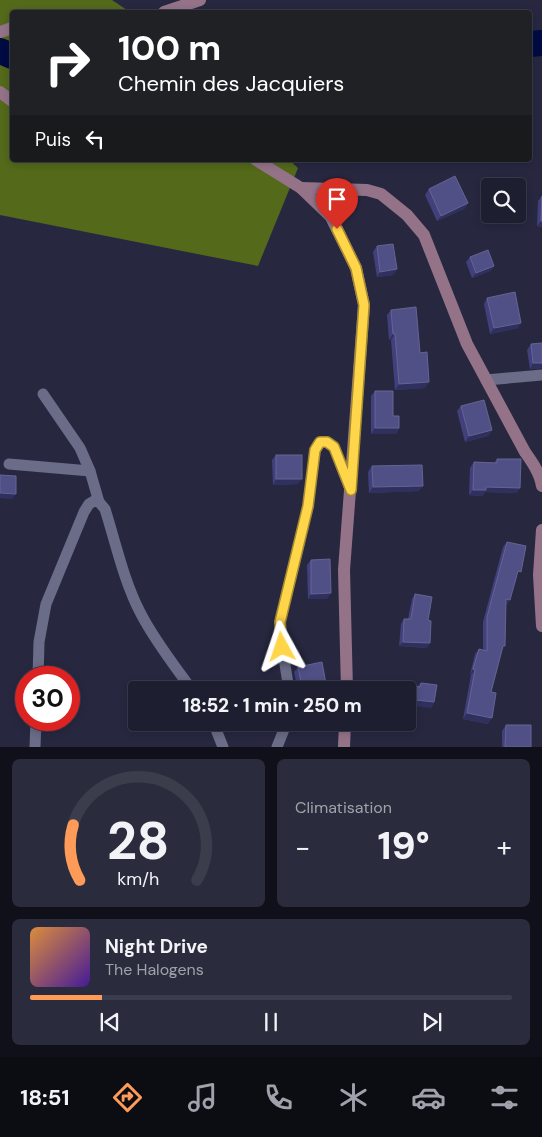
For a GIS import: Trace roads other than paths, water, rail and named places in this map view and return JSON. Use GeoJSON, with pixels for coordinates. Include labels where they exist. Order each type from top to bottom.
{"type":"FeatureCollection","features":[{"type":"Feature","properties":{"kind":"main road"},"geometry":{"type":"LineString","coordinates":[[170,10],[200,0]]}},
{"type":"Feature","properties":{"kind":"main road"},"geometry":{"type":"LineString","coordinates":[[259,162],[301,188],[331,217],[356,268],[364,305],[344,570],[347,681]]}},
{"type":"Feature","properties":{"kind":"main road"},"geometry":{"type":"LineString","coordinates":[[301,188],[367,190],[381,194],[408,214],[424,235],[467,344],[534,466],[542,486]]}},
{"type":"Feature","properties":{"kind":"main road"},"geometry":{"type":"LineString","coordinates":[[542,530],[539,575],[542,626]]}},
{"type":"Feature","properties":{"kind":"main road"},"geometry":{"type":"LineString","coordinates":[[344,747],[345,731]]}},
{"type":"Feature","properties":{"kind":"street"},"geometry":{"type":"LineString","coordinates":[[486,380],[542,375]]}},
{"type":"Feature","properties":{"kind":"street"},"geometry":{"type":"LineString","coordinates":[[43,394],[80,448],[90,471],[99,502],[105,509],[129,584],[141,614],[156,641],[185,681]]}},
{"type":"Feature","properties":{"kind":"street"},"geometry":{"type":"LineString","coordinates":[[288,681],[280,622],[308,506],[315,450],[320,442],[327,442],[334,447],[351,490]]}},
{"type":"Feature","properties":{"kind":"street"},"geometry":{"type":"LineString","coordinates":[[9,464],[90,471]]}},
{"type":"Feature","properties":{"kind":"street"},"geometry":{"type":"LineString","coordinates":[[38,666],[39,642],[46,604],[84,512],[89,504],[94,501],[99,502]]}},
{"type":"Feature","properties":{"kind":"street"},"geometry":{"type":"LineString","coordinates":[[35,747],[36,731]]}},
{"type":"Feature","properties":{"kind":"street"},"geometry":{"type":"LineString","coordinates":[[217,731],[223,747]]}},
{"type":"Feature","properties":{"kind":"street"},"geometry":{"type":"LineString","coordinates":[[277,747],[283,731]]}},
{"type":"Feature","properties":{"kind":"waterway"},"geometry":{"type":"LineString","coordinates":[[532,44],[542,43]]}},
{"type":"Feature","properties":{"kind":"waterway"},"geometry":{"type":"LineString","coordinates":[[0,51],[10,55]]}}]}
